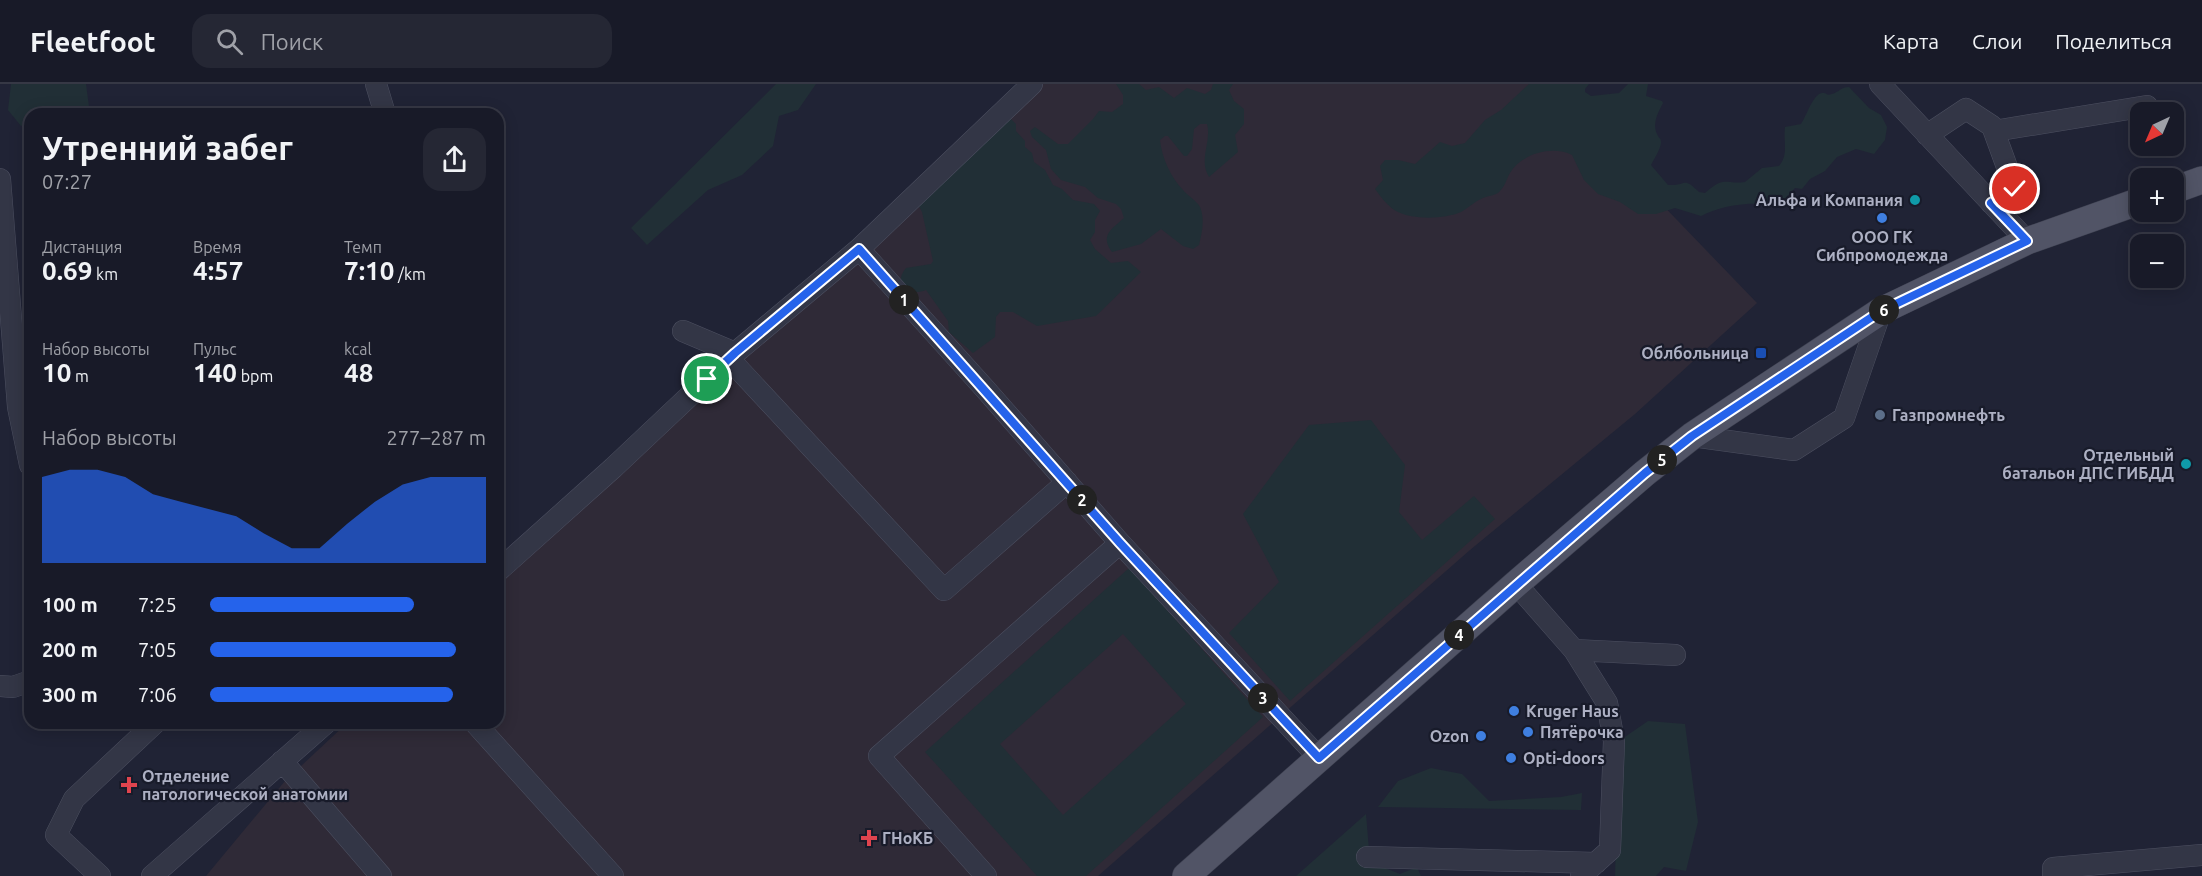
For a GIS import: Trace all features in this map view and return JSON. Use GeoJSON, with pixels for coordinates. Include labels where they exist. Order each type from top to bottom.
{"type":"FeatureCollection","features":[{"type":"Feature","properties":{"kind":"main road"},"geometry":{"type":"LineString","coordinates":[[2184,186],[2202,180]]}},
{"type":"Feature","properties":{"kind":"main road"},"geometry":{"type":"LineString","coordinates":[[1186,876],[1516,584],[1645,473],[1692,436],[1881,311],[2027,241],[2130,205]]}},
{"type":"Feature","properties":{"kind":"street"},"geometry":{"type":"LineString","coordinates":[[376,84],[383,108]]}},
{"type":"Feature","properties":{"kind":"street"},"geometry":{"type":"LineString","coordinates":[[504,566],[859,249],[1032,84]]}},
{"type":"Feature","properties":{"kind":"street"},"geometry":{"type":"LineString","coordinates":[[1880,84],[2027,241]]}},
{"type":"Feature","properties":{"kind":"street"},"geometry":{"type":"LineString","coordinates":[[1927,135],[1966,108],[1992,126],[2015,189],[1991,203]]}},
{"type":"Feature","properties":{"kind":"street"},"geometry":{"type":"LineString","coordinates":[[1994,131],[2130,109]]}},
{"type":"Feature","properties":{"kind":"street"},"geometry":{"type":"LineString","coordinates":[[0,179],[18,407],[24,436]]}},
{"type":"Feature","properties":{"kind":"street"},"geometry":{"type":"LineString","coordinates":[[859,249],[1120,543],[1319,758]]}},
{"type":"Feature","properties":{"kind":"street"},"geometry":{"type":"LineString","coordinates":[[1692,436],[1794,450],[1844,418],[1881,311]]}},
{"type":"Feature","properties":{"kind":"street"},"geometry":{"type":"LineString","coordinates":[[683,331],[734,359],[944,590],[1067,482]]}},
{"type":"Feature","properties":{"kind":"street"},"geometry":{"type":"LineString","coordinates":[[986,876],[879,756],[1120,543]]}},
{"type":"Feature","properties":{"kind":"street"},"geometry":{"type":"LineString","coordinates":[[1366,857],[1599,866],[1614,741],[1607,703],[1574,650],[1516,584]]}},
{"type":"Feature","properties":{"kind":"street"},"geometry":{"type":"LineString","coordinates":[[1574,650],[1675,655]]}},
{"type":"Feature","properties":{"kind":"street"},"geometry":{"type":"LineString","coordinates":[[0,686],[13,687],[24,683]]}},
{"type":"Feature","properties":{"kind":"street"},"geometry":{"type":"LineString","coordinates":[[100,876],[57,835],[74,799],[149,729]]}},
{"type":"Feature","properties":{"kind":"street"},"geometry":{"type":"LineString","coordinates":[[152,876],[319,729]]}},
{"type":"Feature","properties":{"kind":"street"},"geometry":{"type":"LineString","coordinates":[[480,729],[613,876]]}},
{"type":"Feature","properties":{"kind":"street"},"geometry":{"type":"LineString","coordinates":[[282,761],[381,876]]}},
{"type":"Feature","properties":{"kind":"street"},"geometry":{"type":"LineString","coordinates":[[2053,876],[2053,867],[2189,863]]}},
{"type":"Feature","properties":{"kind":"shaded area"},"geometry":{"type":"Polygon","coordinates":[[[11,84],[86,84],[89,108],[24,108],[24,124],[21,126],[8,110],[11,84]]]}},
{"type":"Feature","properties":{"kind":"shaded area"},"geometry":{"type":"Polygon","coordinates":[[[776,84],[816,84],[798,110],[779,116],[773,146],[742,175],[708,190],[647,245],[631,228],[776,84]]]}},
{"type":"Feature","properties":{"kind":"shaded area"},"geometry":{"type":"Polygon","coordinates":[[[1036,84],[1546,84],[1757,303],[1635,414],[1470,550],[1098,876],[206,876],[285,781],[341,729],[504,729],[504,577],[1036,84]]]}},
{"type":"Feature","properties":{"kind":"shaded area"},"geometry":{"type":"Polygon","coordinates":[[[1116,84],[1139,84],[1146,90],[1159,87],[1174,98],[1187,88],[1205,94],[1211,90],[1213,84],[1233,84],[1229,90],[1234,101],[1244,109],[1244,124],[1235,135],[1238,152],[1209,177],[1205,164],[1207,124],[1200,124],[1194,129],[1192,149],[1187,156],[1184,156],[1168,136],[1160,140],[1165,161],[1171,173],[1183,190],[1199,205],[1202,212],[1199,245],[1193,249],[1183,246],[1161,229],[1141,244],[1112,252],[1108,246],[1107,236],[1124,218],[1121,209],[1116,204],[1098,198],[1085,187],[1061,180],[1051,169],[1046,150],[1032,137],[1030,131],[1035,127],[1058,144],[1068,144],[1099,111],[1112,112],[1123,104],[1123,95],[1116,84]]]}},
{"type":"Feature","properties":{"kind":"shaded area"},"geometry":{"type":"Polygon","coordinates":[[[1529,84],[1589,84],[1585,92],[1591,96],[1619,93],[1628,84],[1648,84],[1646,96],[1663,103],[1655,126],[1661,143],[1651,165],[1668,185],[1687,183],[1699,192],[1705,193],[1721,182],[1745,182],[1762,168],[1779,166],[1785,152],[1785,127],[1801,124],[1819,94],[1830,95],[1849,87],[1869,108],[1881,115],[1887,127],[1885,140],[1874,154],[1856,149],[1837,157],[1825,171],[1810,179],[1802,189],[1795,188],[1781,203],[1731,206],[1701,216],[1675,208],[1656,214],[1638,214],[1620,202],[1598,194],[1584,180],[1572,155],[1555,151],[1529,156],[1515,166],[1498,193],[1478,200],[1461,212],[1447,216],[1430,218],[1405,215],[1391,208],[1375,189],[1383,180],[1380,166],[1385,160],[1415,164],[1440,142],[1452,146],[1465,143],[1485,120],[1501,110],[1529,84]]]}},
{"type":"Feature","properties":{"kind":"shaded area"},"geometry":{"type":"Polygon","coordinates":[[[1002,110],[1016,124],[1016,131],[1025,141],[1025,147],[1032,153],[1034,162],[1045,170],[1053,185],[1062,189],[1073,200],[1094,204],[1100,211],[1095,220],[1095,232],[1090,240],[1095,249],[1111,263],[1128,261],[1141,272],[1096,316],[1037,326],[1013,312],[1000,312],[996,317],[995,337],[973,353],[949,332],[948,321],[926,290],[908,291],[901,284],[901,280],[906,268],[931,264],[933,261],[922,212],[912,193],[1002,110]]]}},
{"type":"Feature","properties":{"kind":"shaded area"},"geometry":{"type":"Polygon","coordinates":[[[1371,420],[1405,465],[1399,512],[1422,540],[1474,496],[1495,519],[1290,701],[1229,633],[1279,582],[1243,514],[1309,425],[1371,420]]]}},
{"type":"Feature","properties":{"kind":"shaded area"},"geometry":{"type":"Polygon","coordinates":[[[1129,568],[1263,717],[1086,876],[1037,876],[925,752],[1129,568]],[[1123,634],[1000,744],[1063,815],[1186,704],[1123,634]]]}},
{"type":"Feature","properties":{"kind":"shaded area"},"geometry":{"type":"Polygon","coordinates":[[[1648,721],[1685,724],[1698,822],[1686,871],[1664,867],[1656,876],[1615,876],[1619,741],[1648,721]]]}},
{"type":"Feature","properties":{"kind":"shaded area"},"geometry":{"type":"Polygon","coordinates":[[[1431,768],[1462,774],[1489,801],[1561,797],[1582,793],[1581,810],[1378,807],[1398,781],[1431,768]]]}},
{"type":"Feature","properties":{"kind":"shaded area"},"geometry":{"type":"Polygon","coordinates":[[[1366,814],[1370,862],[1400,874],[1417,867],[1421,876],[1296,876],[1366,814]]]}},
{"type":"Feature","properties":{"kind":"place","name":"Альфа и Компания"},"geometry":{"type":"Point","coordinates":[1915,200]}},
{"type":"Feature","properties":{"kind":"place","name":"ООО ГК Сибпромодежда"},"geometry":{"type":"Point","coordinates":[1882,218]}},
{"type":"Feature","properties":{"kind":"place","name":"Облбольница"},"geometry":{"type":"Point","coordinates":[1761,353]}},
{"type":"Feature","properties":{"kind":"place","name":"Газпромнефть"},"geometry":{"type":"Point","coordinates":[1880,415]}},
{"type":"Feature","properties":{"kind":"place","name":"Отдельный батальон ДПС ГИБДД"},"geometry":{"type":"Point","coordinates":[2186,464]}},
{"type":"Feature","properties":{"kind":"place","name":"Kruger Haus"},"geometry":{"type":"Point","coordinates":[1514,711]}},
{"type":"Feature","properties":{"kind":"place","name":"Пятёрочка"},"geometry":{"type":"Point","coordinates":[1528,732]}},
{"type":"Feature","properties":{"kind":"place","name":"Ozon"},"geometry":{"type":"Point","coordinates":[1481,736]}},
{"type":"Feature","properties":{"kind":"place","name":"Opti-doors"},"geometry":{"type":"Point","coordinates":[1511,758]}},
{"type":"Feature","properties":{"kind":"place","name":"Отделение патологической анатомии"},"geometry":{"type":"Point","coordinates":[129,785]}},
{"type":"Feature","properties":{"kind":"place","name":"ГНоКБ"},"geometry":{"type":"Point","coordinates":[869,838]}},
{"type":"Feature","properties":{"kind":"route"},"geometry":{"type":"LineString","coordinates":[[707,379],[859,249],[1120,543],[1319,758],[1516,584],[1645,473],[1692,436],[1881,311],[2027,241],[1991,203],[2015,189]]}}]}
